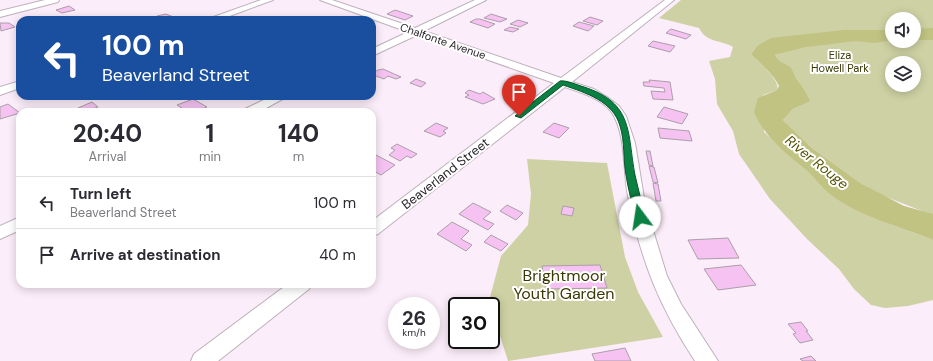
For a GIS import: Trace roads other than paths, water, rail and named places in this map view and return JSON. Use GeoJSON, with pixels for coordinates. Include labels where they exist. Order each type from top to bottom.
{"type":"FeatureCollection","features":[{"type":"Feature","properties":{"kind":"street"},"geometry":{"type":"LineString","coordinates":[[0,14],[55,0]]}},
{"type":"Feature","properties":{"kind":"street"},"geometry":{"type":"LineString","coordinates":[[222,16],[269,0]]}},
{"type":"Feature","properties":{"kind":"street","name":"Chalfonte Avenue"},"geometry":{"type":"LineString","coordinates":[[324,0],[370,16]]}},
{"type":"Feature","properties":{"kind":"street"},"geometry":{"type":"LineString","coordinates":[[376,51],[482,0]]}},
{"type":"Feature","properties":{"kind":"street","name":"Beaverland Street"},"geometry":{"type":"LineString","coordinates":[[376,227],[670,0]]}},
{"type":"Feature","properties":{"kind":"street","name":"Chalfonte Avenue"},"geometry":{"type":"LineString","coordinates":[[376,18],[590,92],[604,99],[620,115],[625,127],[631,175],[638,207],[659,277],[673,307],[707,361]]}},
{"type":"Feature","properties":{"kind":"street"},"geometry":{"type":"LineString","coordinates":[[0,91],[16,85]]}},
{"type":"Feature","properties":{"kind":"street"},"geometry":{"type":"LineString","coordinates":[[257,108],[274,100]]}},
{"type":"Feature","properties":{"kind":"street"},"geometry":{"type":"LineString","coordinates":[[0,232],[16,225]]}},
{"type":"Feature","properties":{"kind":"street"},"geometry":{"type":"LineString","coordinates":[[202,361],[297,288]]}},
{"type":"Feature","properties":{"kind":"water"},"geometry":{"type":"Polygon","coordinates":[[[933,28],[933,40],[921,40],[921,29],[933,28]]]}},
{"type":"Feature","properties":{"kind":"water","name":"River Rouge"},"geometry":{"type":"Polygon","coordinates":[[[844,30],[885,30],[885,41],[875,43],[855,41],[805,47],[775,55],[780,61],[791,68],[810,101],[793,109],[783,120],[812,148],[862,184],[904,206],[933,214],[933,240],[866,215],[841,202],[823,188],[808,171],[775,143],[763,129],[754,112],[758,98],[777,90],[779,86],[770,73],[751,54],[757,46],[771,38],[844,30]]]}},
{"type":"Feature","properties":{"kind":"park label","name":"Eliza Howell Park"},"geometry":{"type":"Point","coordinates":[840,61]}},
{"type":"Feature","properties":{"kind":"park label","name":"Brightmoor Youth Garden"},"geometry":{"type":"Point","coordinates":[564,284]}}]}
